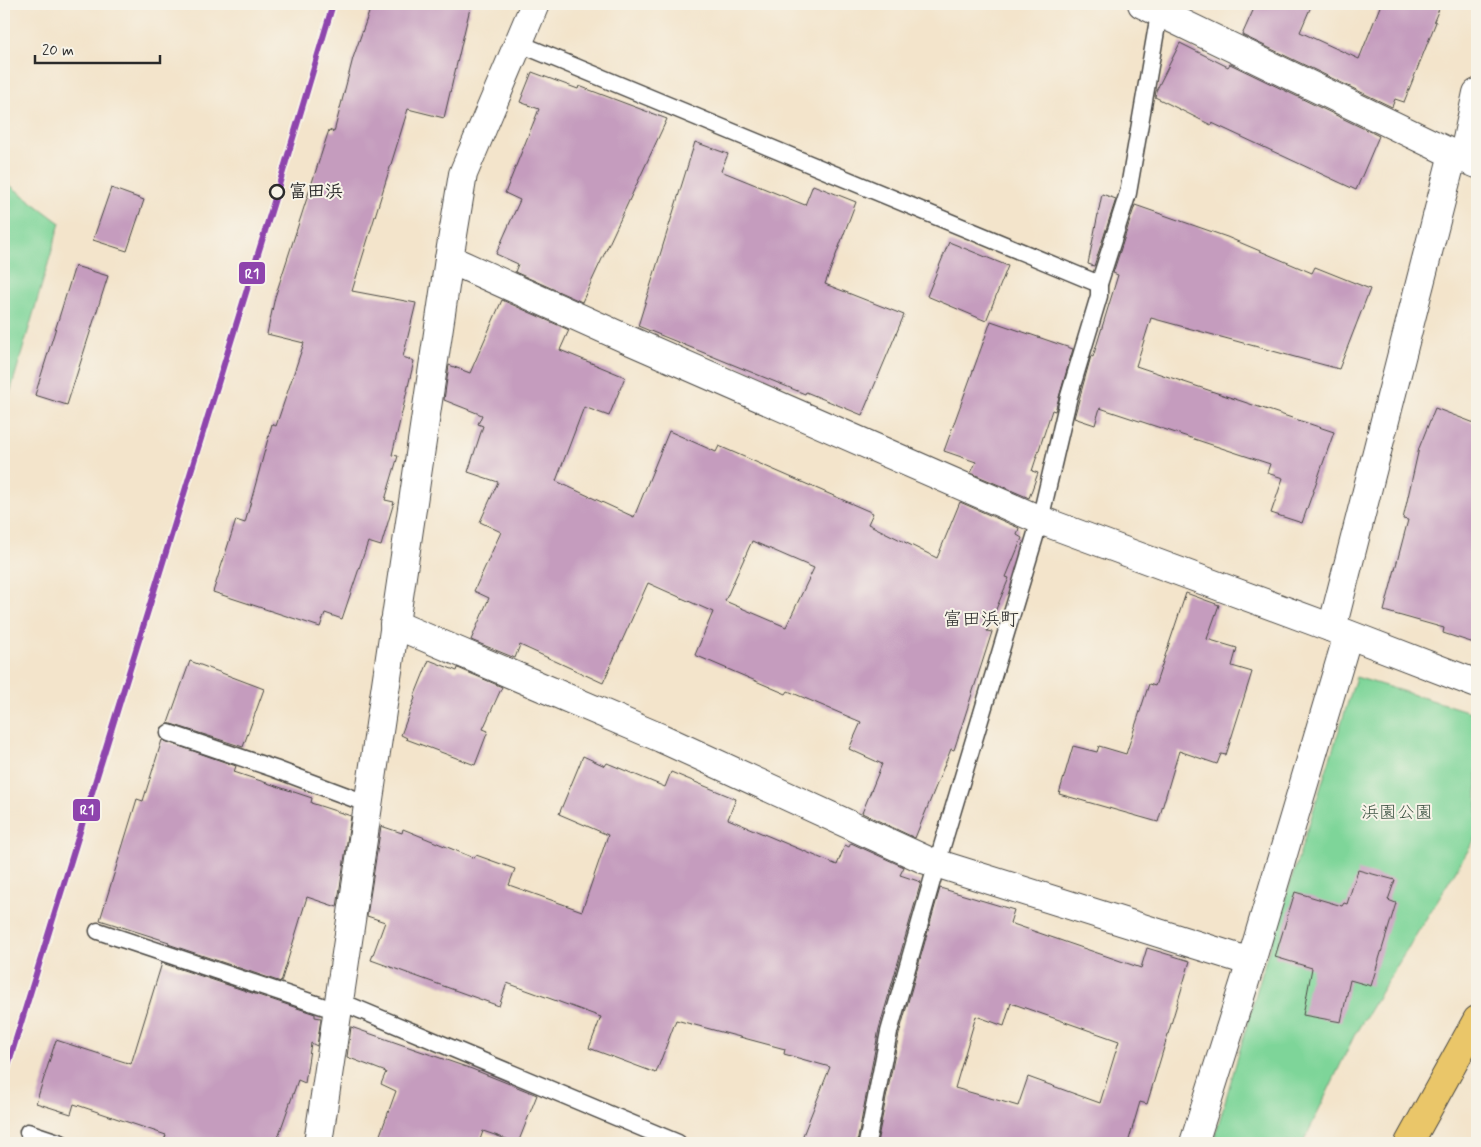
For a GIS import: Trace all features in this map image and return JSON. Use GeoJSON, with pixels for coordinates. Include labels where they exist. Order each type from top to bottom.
{"type":"FeatureCollection","features":[{"type":"Feature","properties":{"kind":"highway"},"geometry":{"type":"LineString","coordinates":[[1409,1143],[1477,1020]]}},
{"type":"Feature","properties":{"kind":"street"},"geometry":{"type":"LineString","coordinates":[[318,1143],[394,624],[463,174],[535,4]]}},
{"type":"Feature","properties":{"kind":"street"},"geometry":{"type":"LineString","coordinates":[[1150,9],[1464,158]]}},
{"type":"Feature","properties":{"kind":"street"},"geometry":{"type":"LineString","coordinates":[[1194,1143],[1251,962],[1464,158],[1477,93]]}},
{"type":"Feature","properties":{"kind":"street"},"geometry":{"type":"LineString","coordinates":[[449,259],[640,345],[1040,520],[1477,684]]}},
{"type":"Feature","properties":{"kind":"street"},"geometry":{"type":"LineString","coordinates":[[394,624],[661,738],[926,860],[1251,962]]}},
{"type":"Feature","properties":{"kind":"lane"},"geometry":{"type":"LineString","coordinates":[[867,1143],[889,1032],[937,863],[1040,520],[1069,396],[1099,296],[1099,284],[1128,193],[1150,9]]}},
{"type":"Feature","properties":{"kind":"lane"},"geometry":{"type":"LineString","coordinates":[[518,43],[1099,284]]}},
{"type":"Feature","properties":{"kind":"lane"},"geometry":{"type":"LineString","coordinates":[[169,733],[275,769],[368,804]]}},
{"type":"Feature","properties":{"kind":"lane"},"geometry":{"type":"LineString","coordinates":[[98,931],[338,1006],[678,1143]]}},
{"type":"Feature","properties":{"kind":"lane"},"geometry":{"type":"LineString","coordinates":[[28,1132],[61,1143]]}},
{"type":"Feature","properties":{"kind":"green space"},"geometry":{"type":"Polygon","coordinates":[[[4,181],[60,223],[4,413],[4,181]]]}},
{"type":"Feature","properties":{"kind":"green space","name":"浜園公園"},"geometry":{"type":"Polygon","coordinates":[[[1356,677],[1477,714],[1477,836],[1355,1034],[1303,1143],[1213,1143],[1266,959],[1356,677]]]}},
{"type":"Feature","properties":{"kind":"building"},"geometry":{"type":"Polygon","coordinates":[[[372,4],[471,4],[444,118],[408,109],[352,291],[416,303],[403,357],[414,361],[392,455],[398,456],[385,500],[394,502],[381,546],[368,542],[342,619],[325,613],[320,627],[213,592],[236,520],[245,523],[272,424],[276,426],[304,343],[267,334],[275,297],[329,130],[334,132],[353,58],[372,4]]]}},
{"type":"Feature","properties":{"kind":"building"},"geometry":{"type":"Polygon","coordinates":[[[1256,4],[1312,4],[1300,32],[1359,59],[1381,4],[1441,4],[1434,21],[1436,22],[1404,102],[1395,99],[1392,107],[1242,35],[1256,4]]]}},
{"type":"Feature","properties":{"kind":"building"},"geometry":{"type":"Polygon","coordinates":[[[1180,43],[1228,67],[1230,64],[1379,136],[1356,190],[1212,123],[1211,125],[1155,97],[1156,91],[1180,43]]]}},
{"type":"Feature","properties":{"kind":"building"},"geometry":{"type":"Polygon","coordinates":[[[532,72],[578,89],[579,86],[667,119],[582,302],[515,272],[518,264],[496,254],[520,200],[505,193],[539,109],[520,102],[532,72]]]}},
{"type":"Feature","properties":{"kind":"building"},"geometry":{"type":"Polygon","coordinates":[[[695,142],[728,154],[721,171],[805,205],[813,185],[856,202],[825,284],[904,315],[862,415],[806,392],[805,394],[638,326],[695,142]]]}},
{"type":"Feature","properties":{"kind":"building"},"geometry":{"type":"Polygon","coordinates":[[[111,188],[144,200],[127,251],[93,240],[111,188]]]}},
{"type":"Feature","properties":{"kind":"building"},"geometry":{"type":"Polygon","coordinates":[[[1102,194],[1116,199],[1094,266],[1088,264],[1102,194]]]}},
{"type":"Feature","properties":{"kind":"building"},"geometry":{"type":"Polygon","coordinates":[[[1135,205],[1227,237],[1312,273],[1315,267],[1370,289],[1339,369],[1151,318],[1136,366],[1334,432],[1302,523],[1271,513],[1283,478],[1267,473],[1270,464],[1100,408],[1095,425],[1074,418],[1091,356],[1093,357],[1118,275],[1113,273],[1135,205]]]}},
{"type":"Feature","properties":{"kind":"building"},"geometry":{"type":"Polygon","coordinates":[[[949,242],[1008,266],[986,321],[927,296],[949,242]]]}},
{"type":"Feature","properties":{"kind":"building"},"geometry":{"type":"Polygon","coordinates":[[[75,266],[108,276],[67,405],[35,395],[75,266]]]}},
{"type":"Feature","properties":{"kind":"building"},"geometry":{"type":"Polygon","coordinates":[[[502,300],[569,330],[560,350],[625,377],[609,416],[584,407],[556,481],[634,517],[669,431],[716,452],[719,446],[873,513],[868,524],[937,558],[960,502],[1019,528],[1017,535],[1022,538],[1006,577],[1009,578],[987,631],[992,632],[954,750],[951,749],[915,838],[862,813],[882,764],[849,749],[861,722],[788,691],[786,694],[695,655],[713,612],[648,583],[603,683],[520,645],[515,658],[471,640],[489,598],[474,591],[501,532],[480,522],[498,482],[468,472],[483,426],[478,424],[482,415],[444,400],[449,365],[470,373],[502,300]],[[752,541],[725,601],[786,627],[814,568],[752,541]]]}},
{"type":"Feature","properties":{"kind":"building"},"geometry":{"type":"Polygon","coordinates":[[[991,321],[1073,349],[1055,411],[1052,410],[1032,471],[1038,473],[1029,498],[971,473],[976,462],[944,451],[991,321]]]}},
{"type":"Feature","properties":{"kind":"building"},"geometry":{"type":"Polygon","coordinates":[[[1435,408],[1477,424],[1477,644],[1443,633],[1444,628],[1384,611],[1408,520],[1403,519],[1419,448],[1435,408]]]}},
{"type":"Feature","properties":{"kind":"building"},"geometry":{"type":"Polygon","coordinates":[[[1186,593],[1219,605],[1207,639],[1237,648],[1232,666],[1252,672],[1226,755],[1221,754],[1217,764],[1179,751],[1158,822],[1059,794],[1073,746],[1097,752],[1099,746],[1126,754],[1149,684],[1155,686],[1186,593]]]}},
{"type":"Feature","properties":{"kind":"building"},"geometry":{"type":"Polygon","coordinates":[[[429,660],[457,671],[458,668],[502,687],[483,729],[488,731],[475,765],[406,739],[401,735],[429,660]]]}},
{"type":"Feature","properties":{"kind":"building"},"geometry":{"type":"Polygon","coordinates":[[[190,661],[264,689],[243,747],[168,723],[190,661]]]}},
{"type":"Feature","properties":{"kind":"building"},"geometry":{"type":"Polygon","coordinates":[[[162,740],[236,766],[234,772],[312,798],[311,803],[351,816],[337,907],[307,897],[281,982],[168,944],[169,942],[100,920],[137,799],[143,801],[162,740]]]}},
{"type":"Feature","properties":{"kind":"building"},"geometry":{"type":"Polygon","coordinates":[[[583,756],[605,766],[607,763],[665,787],[671,772],[736,799],[728,819],[837,865],[845,845],[849,847],[851,843],[904,867],[900,875],[921,882],[879,1029],[857,1143],[800,1143],[830,1067],[784,1054],[785,1049],[676,1020],[656,1073],[589,1048],[601,1017],[507,983],[499,1006],[371,960],[385,922],[367,916],[381,826],[402,833],[403,829],[474,858],[476,855],[515,869],[509,885],[582,911],[608,835],[559,814],[583,756]]]}},
{"type":"Feature","properties":{"kind":"building"},"geometry":{"type":"Polygon","coordinates":[[[1358,870],[1395,880],[1388,900],[1396,903],[1371,986],[1350,980],[1341,1022],[1303,1015],[1312,968],[1275,957],[1295,892],[1342,906],[1344,903],[1347,904],[1358,870]]]}},
{"type":"Feature","properties":{"kind":"building"},"geometry":{"type":"Polygon","coordinates":[[[940,888],[1014,910],[1010,923],[1141,968],[1147,948],[1190,961],[1147,1104],[1140,1102],[1128,1143],[877,1143],[899,1034],[940,888]],[[1011,1003],[1004,1026],[976,1016],[955,1088],[1018,1106],[1028,1077],[1100,1103],[1119,1041],[1011,1003]]]}},
{"type":"Feature","properties":{"kind":"building"},"geometry":{"type":"Polygon","coordinates":[[[162,963],[315,1014],[315,1017],[321,1018],[317,1046],[311,1043],[305,1083],[298,1080],[276,1143],[163,1143],[166,1135],[74,1104],[71,1114],[36,1103],[56,1040],[131,1064],[162,963]]]}},
{"type":"Feature","properties":{"kind":"building"},"geometry":{"type":"Polygon","coordinates":[[[351,1027],[472,1069],[537,1095],[518,1143],[483,1131],[479,1143],[377,1143],[396,1091],[381,1084],[386,1072],[347,1057],[351,1027]]]}},
{"type":"Feature","properties":{"kind":"transit line","name":"R1"},"geometry":{"type":"LineString","coordinates":[[4,1078],[273,205],[333,4]]}},
{"type":"Feature","properties":{"kind":"place","name":"富田浜"},"geometry":{"type":"Point","coordinates":[277,192]}},
{"type":"Feature","properties":{"kind":"district","name":"富田浜町"},"geometry":{"type":"Point","coordinates":[981,619]}}]}
